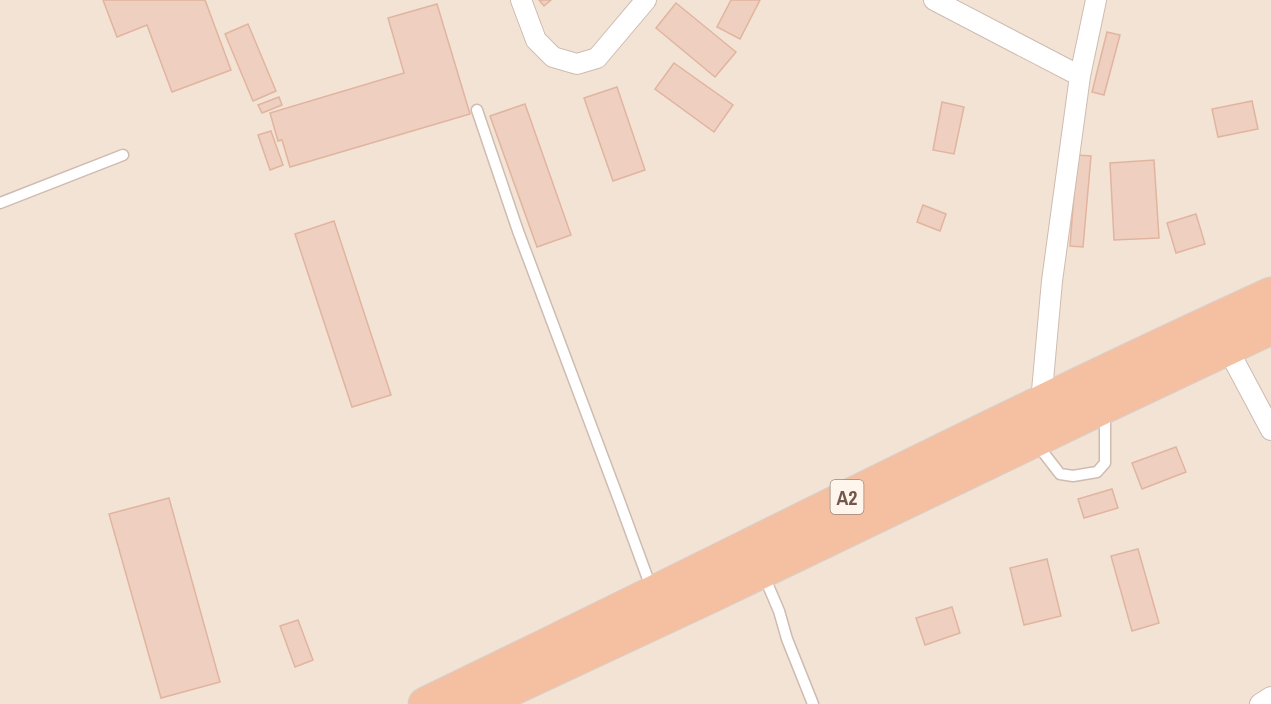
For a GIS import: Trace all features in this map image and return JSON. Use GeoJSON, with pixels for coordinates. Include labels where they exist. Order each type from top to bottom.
{"type":"FeatureCollection","features":[{"type":"Feature","properties":{"kind":"highway","name":"A2"},"geometry":{"type":"LineString","coordinates":[[499,700],[1104,406],[1221,334],[1271,294]]}},
{"type":"Feature","properties":{"kind":"highway","name":"A2"},"geometry":{"type":"LineString","coordinates":[[425,704],[1041,402],[1221,334],[1271,328]]}},
{"type":"Feature","properties":{"kind":"street"},"geometry":{"type":"LineString","coordinates":[[521,0],[536,40],[553,57],[577,64],[597,58],[646,0]]}},
{"type":"Feature","properties":{"kind":"street"},"geometry":{"type":"LineString","coordinates":[[934,0],[1080,76]]}},
{"type":"Feature","properties":{"kind":"street"},"geometry":{"type":"LineString","coordinates":[[1041,402],[1052,281],[1080,76],[1095,0]]}},
{"type":"Feature","properties":{"kind":"street"},"geometry":{"type":"LineString","coordinates":[[1221,334],[1271,430]]}},
{"type":"Feature","properties":{"kind":"street"},"geometry":{"type":"LineString","coordinates":[[1260,704],[1271,698]]}},
{"type":"Feature","properties":{"kind":"lane"},"geometry":{"type":"LineString","coordinates":[[477,110],[518,231],[653,593]]}},
{"type":"Feature","properties":{"kind":"lane"},"geometry":{"type":"LineString","coordinates":[[0,203],[123,155]]}},
{"type":"Feature","properties":{"kind":"lane"},"geometry":{"type":"LineString","coordinates":[[1034,440],[1060,474],[1073,476],[1097,472],[1105,463],[1104,406]]}},
{"type":"Feature","properties":{"kind":"lane"},"geometry":{"type":"LineString","coordinates":[[762,571],[813,704]]}},
{"type":"Feature","properties":{"kind":"shaded area"},"geometry":{"type":"Polygon","coordinates":[[[0,0],[1271,0],[1271,704],[0,704],[0,0]]]}},
{"type":"Feature","properties":{"kind":"building"},"geometry":{"type":"Polygon","coordinates":[[[103,0],[205,0],[231,70],[172,92],[147,25],[117,37],[103,0]]]}},
{"type":"Feature","properties":{"kind":"building"},"geometry":{"type":"Polygon","coordinates":[[[539,0],[551,0],[544,6],[539,0]]]}},
{"type":"Feature","properties":{"kind":"building"},"geometry":{"type":"Polygon","coordinates":[[[731,0],[760,0],[740,39],[717,27],[731,0]]]}},
{"type":"Feature","properties":{"kind":"building"},"geometry":{"type":"Polygon","coordinates":[[[676,3],[736,52],[715,77],[656,28],[676,3]]]}},
{"type":"Feature","properties":{"kind":"building"},"geometry":{"type":"Polygon","coordinates":[[[437,4],[470,114],[290,167],[282,140],[278,141],[270,113],[404,73],[388,18],[437,4]]]}},
{"type":"Feature","properties":{"kind":"building"},"geometry":{"type":"Polygon","coordinates":[[[248,24],[276,91],[253,101],[225,34],[248,24]]]}},
{"type":"Feature","properties":{"kind":"building"},"geometry":{"type":"Polygon","coordinates":[[[1107,32],[1120,35],[1104,95],[1092,92],[1107,32]]]}},
{"type":"Feature","properties":{"kind":"building"},"geometry":{"type":"Polygon","coordinates":[[[674,63],[733,105],[714,132],[655,89],[674,63]]]}},
{"type":"Feature","properties":{"kind":"building"},"geometry":{"type":"Polygon","coordinates":[[[617,87],[645,170],[613,181],[584,98],[617,87]]]}},
{"type":"Feature","properties":{"kind":"building"},"geometry":{"type":"Polygon","coordinates":[[[279,97],[282,105],[262,113],[258,105],[279,97]]]}},
{"type":"Feature","properties":{"kind":"building"},"geometry":{"type":"Polygon","coordinates":[[[1252,101],[1258,129],[1218,137],[1212,109],[1252,101]]]}},
{"type":"Feature","properties":{"kind":"building"},"geometry":{"type":"Polygon","coordinates":[[[942,102],[964,107],[954,154],[933,150],[942,102]]]}},
{"type":"Feature","properties":{"kind":"building"},"geometry":{"type":"Polygon","coordinates":[[[525,104],[571,235],[537,247],[490,116],[525,104]]]}},
{"type":"Feature","properties":{"kind":"building"},"geometry":{"type":"Polygon","coordinates":[[[271,131],[283,165],[270,170],[258,135],[271,131]]]}},
{"type":"Feature","properties":{"kind":"building"},"geometry":{"type":"Polygon","coordinates":[[[1077,155],[1091,156],[1083,247],[1070,246],[1077,155]]]}},
{"type":"Feature","properties":{"kind":"building"},"geometry":{"type":"Polygon","coordinates":[[[1154,160],[1159,238],[1114,240],[1110,163],[1154,160]]]}},
{"type":"Feature","properties":{"kind":"building"},"geometry":{"type":"Polygon","coordinates":[[[923,205],[946,214],[940,231],[917,222],[923,205]]]}},
{"type":"Feature","properties":{"kind":"building"},"geometry":{"type":"Polygon","coordinates":[[[1196,214],[1205,244],[1176,253],[1167,223],[1196,214]]]}},
{"type":"Feature","properties":{"kind":"building"},"geometry":{"type":"Polygon","coordinates":[[[334,221],[391,395],[352,407],[295,234],[334,221]]]}},
{"type":"Feature","properties":{"kind":"building"},"geometry":{"type":"Polygon","coordinates":[[[1176,447],[1186,472],[1142,489],[1132,463],[1176,447]]]}},
{"type":"Feature","properties":{"kind":"building"},"geometry":{"type":"Polygon","coordinates":[[[1112,489],[1118,508],[1084,518],[1078,499],[1112,489]]]}},
{"type":"Feature","properties":{"kind":"building"},"geometry":{"type":"Polygon","coordinates":[[[169,498],[220,682],[161,698],[109,514],[169,498]]]}},
{"type":"Feature","properties":{"kind":"building"},"geometry":{"type":"Polygon","coordinates":[[[1138,549],[1159,623],[1132,631],[1111,556],[1138,549]]]}},
{"type":"Feature","properties":{"kind":"building"},"geometry":{"type":"Polygon","coordinates":[[[1047,559],[1061,616],[1024,625],[1010,568],[1047,559]]]}},
{"type":"Feature","properties":{"kind":"building"},"geometry":{"type":"Polygon","coordinates":[[[952,607],[960,633],[925,645],[916,618],[952,607]]]}},
{"type":"Feature","properties":{"kind":"building"},"geometry":{"type":"Polygon","coordinates":[[[298,620],[313,660],[295,667],[280,626],[298,620]]]}}]}
